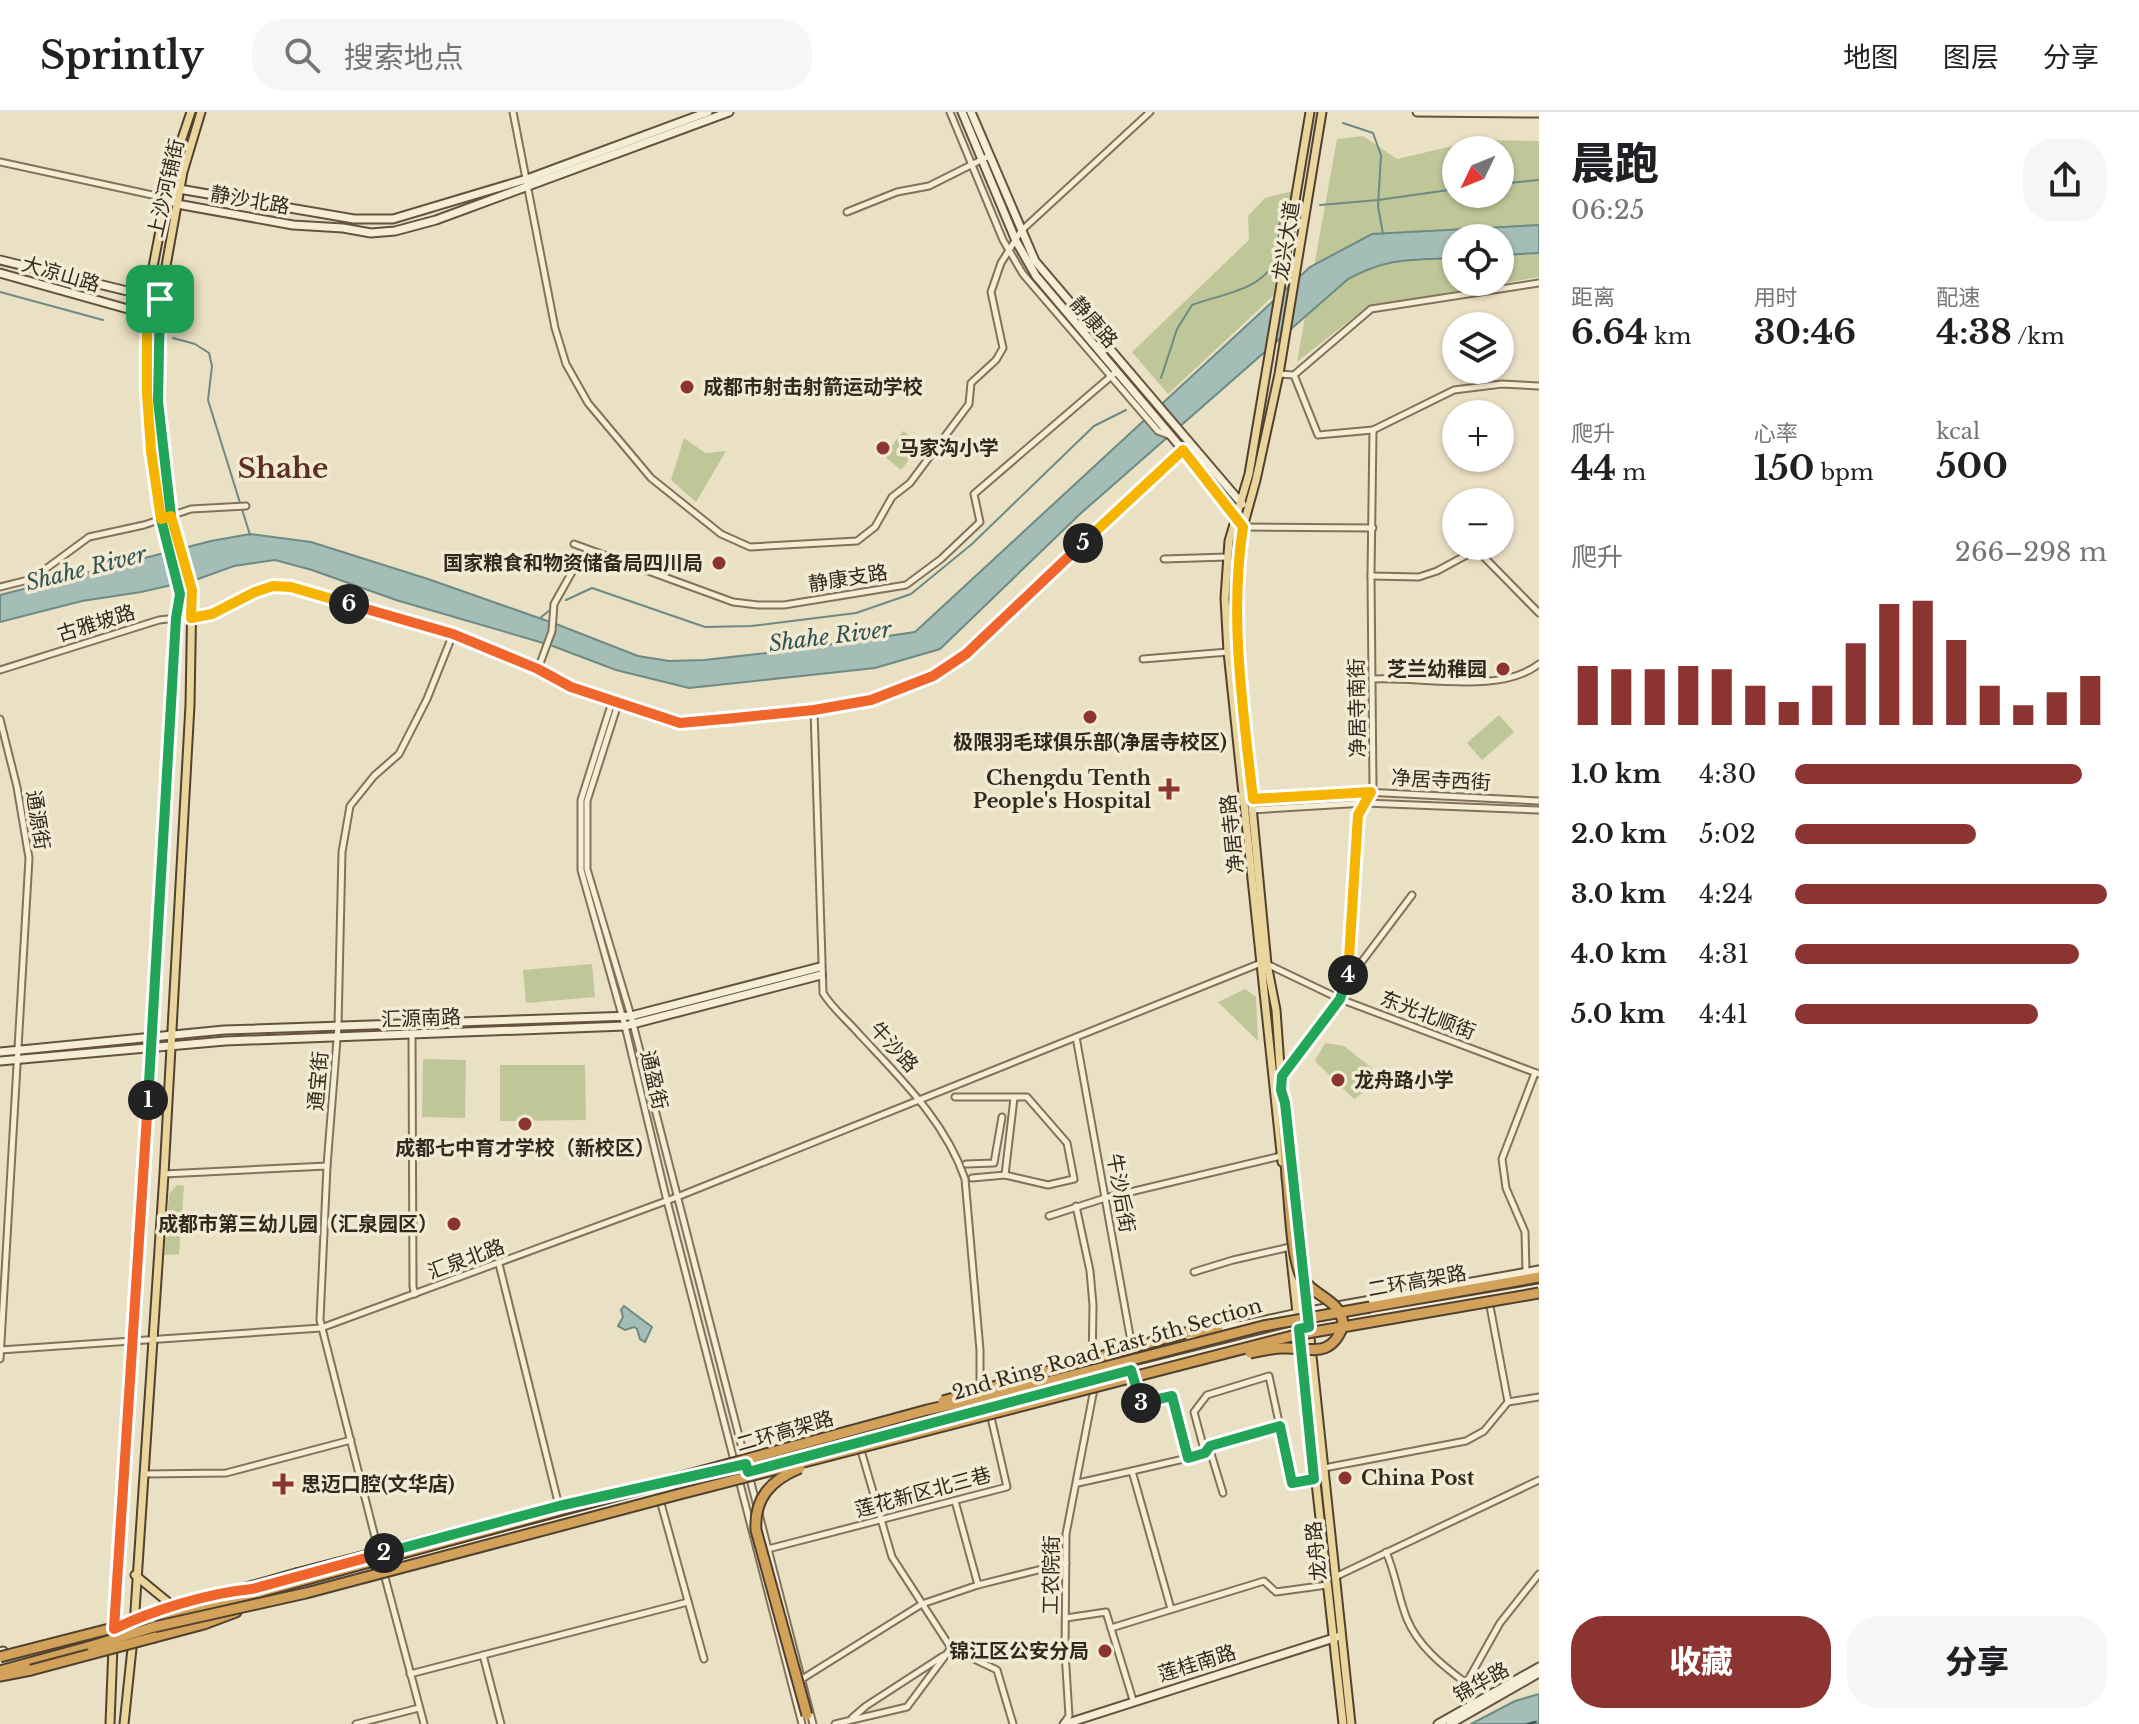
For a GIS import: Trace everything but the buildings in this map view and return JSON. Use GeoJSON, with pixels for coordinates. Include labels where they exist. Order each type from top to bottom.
{"type":"FeatureCollection","features":[{"type":"Feature","properties":{"kind":"highway"},"geometry":{"type":"LineString","coordinates":[[1149,1373],[1275,1348],[1320,1350],[1337,1339],[1343,1326],[1340,1312],[1308,1285],[1299,1271],[1287,1177],[1281,1090]]}},
{"type":"Feature","properties":{"kind":"highway","name":"二环高架路"},"geometry":{"type":"LineString","coordinates":[[1,1655],[260,1592],[927,1410],[1037,1385],[1263,1326],[1539,1277]]}},
{"type":"Feature","properties":{"kind":"highway","name":"二环高架路"},"geometry":{"type":"LineString","coordinates":[[0,1674],[154,1627],[306,1593],[1296,1335],[1539,1290]]}},
{"type":"Feature","properties":{"kind":"highway"},"geometry":{"type":"LineString","coordinates":[[927,1410],[935,1403],[1185,1333],[1218,1330]]}},
{"type":"Feature","properties":{"kind":"highway"},"geometry":{"type":"LineString","coordinates":[[808,1722],[755,1517],[760,1499],[783,1475],[840,1452]]}},
{"type":"Feature","properties":{"kind":"highway"},"geometry":{"type":"LineString","coordinates":[[306,1593],[335,1591],[531,1538],[560,1512]]}},
{"type":"Feature","properties":{"kind":"highway"},"geometry":{"type":"LineString","coordinates":[[236,1591],[476,1525],[560,1512]]}},
{"type":"Feature","properties":{"kind":"highway"},"geometry":{"type":"LineString","coordinates":[[0,1674],[31,1670],[204,1624],[248,1607]]}},
{"type":"Feature","properties":{"kind":"main road","name":"上沙河铺街"},"geometry":{"type":"LineString","coordinates":[[176,618],[180,594],[161,519],[151,451],[147,393],[147,298],[172,168],[191,112]]}},
{"type":"Feature","properties":{"kind":"main road","name":"上沙河铺街"},"geometry":{"type":"LineString","coordinates":[[124,1724],[133,1637],[164,1174],[190,705],[192,590],[171,516],[158,401],[160,299],[179,189],[201,112]]}},
{"type":"Feature","properties":{"kind":"main road","name":"静沙北路"},"geometry":{"type":"LineString","coordinates":[[166,198],[177,204],[293,225],[371,233],[395,231],[436,220],[708,112]]}},
{"type":"Feature","properties":{"kind":"main road","name":"静沙北路"},"geometry":{"type":"LineString","coordinates":[[179,189],[354,219],[393,219],[528,183],[729,112]]}},
{"type":"Feature","properties":{"kind":"main road","name":"静康路"},"geometry":{"type":"LineString","coordinates":[[962,112],[1035,261],[1248,513]]}},
{"type":"Feature","properties":{"kind":"main road","name":"静康路"},"geometry":{"type":"LineString","coordinates":[[971,112],[1016,241],[1036,276],[1113,374],[1174,438],[1243,527]]}},
{"type":"Feature","properties":{"kind":"main road","name":"龙兴大道"},"geometry":{"type":"LineString","coordinates":[[1271,356],[1310,112]]}},
{"type":"Feature","properties":{"kind":"main road","name":"龙兴大道"},"geometry":{"type":"LineString","coordinates":[[1279,374],[1322,112]]}},
{"type":"Feature","properties":{"kind":"main road"},"geometry":{"type":"LineString","coordinates":[[1417,112],[1539,113]]}},
{"type":"Feature","properties":{"kind":"main road"},"geometry":{"type":"LineString","coordinates":[[166,198],[179,189]]}},
{"type":"Feature","properties":{"kind":"main road","name":"大凉山路"},"geometry":{"type":"LineString","coordinates":[[0,260],[160,299]]}},
{"type":"Feature","properties":{"kind":"main road","name":"大凉山路"},"geometry":{"type":"LineString","coordinates":[[0,273],[160,318]]}},
{"type":"Feature","properties":{"kind":"main road","name":"净居寺路"},"geometry":{"type":"LineString","coordinates":[[1249,800],[1228,652],[1225,598],[1227,557],[1235,516],[1249,474],[1271,356]]}},
{"type":"Feature","properties":{"kind":"main road","name":"净居寺路"},"geometry":{"type":"LineString","coordinates":[[1279,374],[1243,527],[1238,561],[1237,649],[1290,1247],[1302,1312],[1309,1327]]}},
{"type":"Feature","properties":{"kind":"main road"},"geometry":{"type":"LineString","coordinates":[[110,1724],[176,618]]}},
{"type":"Feature","properties":{"kind":"main road","name":"净居寺路"},"geometry":{"type":"LineString","coordinates":[[1264,964],[1276,1010],[1302,1312]]}},
{"type":"Feature","properties":{"kind":"main road","name":"汇源南路"},"geometry":{"type":"LineString","coordinates":[[0,1061],[225,1041],[412,1035],[628,1021],[820,971]]}},
{"type":"Feature","properties":{"kind":"main road","name":"汇源南路"},"geometry":{"type":"LineString","coordinates":[[0,1052],[224,1030],[628,1021]]}},
{"type":"Feature","properties":{"kind":"main road","name":"2nd Ring Road East 5th Section"},"geometry":{"type":"LineString","coordinates":[[736,1471],[1218,1330],[1539,1270]]}},
{"type":"Feature","properties":{"kind":"main road","name":"2nd Ring Road East 5th Section"},"geometry":{"type":"LineString","coordinates":[[747,1468],[1299,1329],[1539,1290]]}},
{"type":"Feature","properties":{"kind":"main road"},"geometry":{"type":"LineString","coordinates":[[1302,1312],[1299,1329],[1314,1479],[1337,1637],[1343,1724]]}},
{"type":"Feature","properties":{"kind":"main road","name":"龙舟路"},"geometry":{"type":"LineString","coordinates":[[1309,1327],[1335,1577],[1337,1637],[1351,1724]]}},
{"type":"Feature","properties":{"kind":"main road"},"geometry":{"type":"LineString","coordinates":[[0,1674],[383,1568],[560,1512],[659,1495],[736,1471]]}},
{"type":"Feature","properties":{"kind":"main road"},"geometry":{"type":"LineString","coordinates":[[1,1655],[15,1656],[114,1629],[134,1619],[174,1607],[379,1555],[736,1471]]}},
{"type":"Feature","properties":{"kind":"main road"},"geometry":{"type":"LineString","coordinates":[[135,1575],[174,1607]]}},
{"type":"Feature","properties":{"kind":"main road","name":"莲桂南路"},"geometry":{"type":"LineString","coordinates":[[1064,1724],[1337,1637]]}},
{"type":"Feature","properties":{"kind":"main road"},"geometry":{"type":"LineString","coordinates":[[1450,1724],[1539,1670]]}},
{"type":"Feature","properties":{"kind":"main road","name":"锦华路"},"geometry":{"type":"LineString","coordinates":[[1438,1724],[1539,1670]]}},
{"type":"Feature","properties":{"kind":"street"},"geometry":{"type":"LineString","coordinates":[[513,112],[555,328],[566,364],[588,403],[651,478],[721,534],[750,547],[857,541],[875,527],[892,497],[910,483],[969,404],[971,383],[996,360],[1003,348],[991,292],[1001,263],[1021,231],[1150,112]]}},
{"type":"Feature","properties":{"kind":"street"},"geometry":{"type":"LineString","coordinates":[[950,112],[1010,251],[1023,274],[1113,374]]}},
{"type":"Feature","properties":{"kind":"street"},"geometry":{"type":"LineString","coordinates":[[847,212],[897,192],[929,186],[986,158]]}},
{"type":"Feature","properties":{"kind":"street"},"geometry":{"type":"LineString","coordinates":[[0,162],[166,198]]}},
{"type":"Feature","properties":{"kind":"street"},"geometry":{"type":"LineString","coordinates":[[1279,374],[1294,375],[1371,309],[1539,283]]}},
{"type":"Feature","properties":{"kind":"street","name":"静康支路"},"geometry":{"type":"LineString","coordinates":[[574,544],[721,598],[758,605],[784,605],[906,585],[941,559],[980,522],[974,494],[1113,374]]}},
{"type":"Feature","properties":{"kind":"street"},"geometry":{"type":"LineString","coordinates":[[1294,375],[1318,435],[1373,430],[1454,390],[1502,384],[1539,386]]}},
{"type":"Feature","properties":{"kind":"street","name":"净居寺南街"},"geometry":{"type":"LineString","coordinates":[[1348,980],[1358,815],[1373,788],[1373,430]]}},
{"type":"Feature","properties":{"kind":"street","name":"古雅坡路"},"geometry":{"type":"LineString","coordinates":[[0,670],[159,620],[212,614],[273,586],[291,587],[453,634],[538,669],[571,687],[680,723],[814,710],[871,700],[933,676],[966,654],[1183,450]]}},
{"type":"Feature","properties":{"kind":"street"},"geometry":{"type":"LineString","coordinates":[[0,587],[32,579],[89,537],[191,509],[246,506]]}},
{"type":"Feature","properties":{"kind":"street"},"geometry":{"type":"LineString","coordinates":[[1243,527],[1373,528]]}},
{"type":"Feature","properties":{"kind":"street"},"geometry":{"type":"LineString","coordinates":[[538,669],[552,631],[554,607],[572,572],[588,551]]}},
{"type":"Feature","properties":{"kind":"street"},"geometry":{"type":"LineString","coordinates":[[1371,576],[1419,577],[1474,551],[1481,554],[1539,613]]}},
{"type":"Feature","properties":{"kind":"street"},"geometry":{"type":"LineString","coordinates":[[1164,559],[1227,557]]}},
{"type":"Feature","properties":{"kind":"street","name":"通宝街"},"geometry":{"type":"LineString","coordinates":[[424,1724],[321,1328],[327,1166],[338,1038],[342,852],[350,806],[374,776],[399,754],[427,699],[453,634]]}},
{"type":"Feature","properties":{"kind":"street"},"geometry":{"type":"LineString","coordinates":[[1143,659],[1228,652]]}},
{"type":"Feature","properties":{"kind":"street"},"geometry":{"type":"LineString","coordinates":[[1373,679],[1492,680],[1531,670],[1539,664]]}},
{"type":"Feature","properties":{"kind":"street","name":"通盈街"},"geometry":{"type":"LineString","coordinates":[[615,703],[587,801],[587,869],[677,1197],[802,1679],[808,1722]]}},
{"type":"Feature","properties":{"kind":"street","name":"牛沙路"},"geometry":{"type":"LineString","coordinates":[[814,710],[823,993],[920,1100],[938,1124],[960,1165],[965,1179],[980,1350],[980,1402]]}},
{"type":"Feature","properties":{"kind":"street","name":"通源街"},"geometry":{"type":"LineString","coordinates":[[0,719],[17,787],[29,858],[0,1359]]}},
{"type":"Feature","properties":{"kind":"street","name":"净居寺西街"},"geometry":{"type":"LineString","coordinates":[[1249,800],[1371,792],[1539,801]]}},
{"type":"Feature","properties":{"kind":"street","name":"净居寺西街"},"geometry":{"type":"LineString","coordinates":[[1250,810],[1365,803],[1539,810]]}},
{"type":"Feature","properties":{"kind":"street"},"geometry":{"type":"LineString","coordinates":[[1282,1076],[1412,895]]}},
{"type":"Feature","properties":{"kind":"street","name":"东光北顺街"},"geometry":{"type":"LineString","coordinates":[[1264,964],[1340,999],[1537,1074]]}},
{"type":"Feature","properties":{"kind":"street","name":"汇泉北路"},"geometry":{"type":"LineString","coordinates":[[0,1350],[321,1328],[667,1201],[1264,964]]}},
{"type":"Feature","properties":{"kind":"street","name":"通盈街"},"geometry":{"type":"LineString","coordinates":[[628,1021],[667,1201],[736,1471],[808,1722]]}},
{"type":"Feature","properties":{"kind":"street"},"geometry":{"type":"LineString","coordinates":[[412,1035],[415,1294]]}},
{"type":"Feature","properties":{"kind":"street","name":"牛沙后街"},"geometry":{"type":"LineString","coordinates":[[1076,1037],[1134,1355]]}},
{"type":"Feature","properties":{"kind":"street"},"geometry":{"type":"LineString","coordinates":[[1526,1272],[1525,1232],[1506,1188],[1502,1159],[1537,1074]]}},
{"type":"Feature","properties":{"kind":"street"},"geometry":{"type":"LineString","coordinates":[[955,1097],[1027,1097],[1067,1143],[1074,1179],[1048,1185],[1005,1175],[972,1178]]}},
{"type":"Feature","properties":{"kind":"street"},"geometry":{"type":"LineString","coordinates":[[1005,1175],[1014,1098]]}},
{"type":"Feature","properties":{"kind":"street"},"geometry":{"type":"LineString","coordinates":[[966,1164],[994,1163],[1002,1117]]}},
{"type":"Feature","properties":{"kind":"street"},"geometry":{"type":"LineString","coordinates":[[1049,1216],[1105,1198],[1281,1156]]}},
{"type":"Feature","properties":{"kind":"street"},"geometry":{"type":"LineString","coordinates":[[164,1174],[327,1166]]}},
{"type":"Feature","properties":{"kind":"street"},"geometry":{"type":"LineString","coordinates":[[1076,1206],[1090,1271],[1092,1368]]}},
{"type":"Feature","properties":{"kind":"street"},"geometry":{"type":"LineString","coordinates":[[1194,1272],[1290,1247]]}},
{"type":"Feature","properties":{"kind":"street"},"geometry":{"type":"LineString","coordinates":[[499,1264],[560,1512]]}},
{"type":"Feature","properties":{"kind":"street"},"geometry":{"type":"LineString","coordinates":[[1489,1297],[1508,1402]]}},
{"type":"Feature","properties":{"kind":"street"},"geometry":{"type":"LineString","coordinates":[[1131,1370],[1141,1403],[1172,1396],[1188,1458]]}},
{"type":"Feature","properties":{"kind":"street"},"geometry":{"type":"LineString","coordinates":[[1205,1453],[1194,1412],[1207,1395],[1269,1376],[1292,1483],[1314,1479]]}},
{"type":"Feature","properties":{"kind":"street","name":"工农院街"},"geometry":{"type":"LineString","coordinates":[[1064,1724],[1069,1716],[1066,1534],[1095,1380]]}},
{"type":"Feature","properties":{"kind":"street"},"geometry":{"type":"LineString","coordinates":[[1323,1468],[1466,1441],[1484,1431],[1508,1402],[1539,1397]]}},
{"type":"Feature","properties":{"kind":"street","name":"莲花新区北三巷"},"geometry":{"type":"LineString","coordinates":[[768,1549],[1007,1487],[988,1408]]}},
{"type":"Feature","properties":{"kind":"street"},"geometry":{"type":"LineString","coordinates":[[1078,1483],[1188,1458],[1205,1453],[1210,1446],[1280,1426]]}},
{"type":"Feature","properties":{"kind":"street"},"geometry":{"type":"LineString","coordinates":[[144,1474],[226,1473],[351,1440]]}},
{"type":"Feature","properties":{"kind":"street"},"geometry":{"type":"LineString","coordinates":[[859,1442],[892,1557],[949,1651],[997,1670],[1013,1724]]}},
{"type":"Feature","properties":{"kind":"street"},"geometry":{"type":"LineString","coordinates":[[1210,1446],[1223,1493]]}},
{"type":"Feature","properties":{"kind":"street"},"geometry":{"type":"LineString","coordinates":[[1132,1471],[1171,1610]]}},
{"type":"Feature","properties":{"kind":"street"},"geometry":{"type":"LineString","coordinates":[[1335,1577],[1539,1480]]}},
{"type":"Feature","properties":{"kind":"street"},"geometry":{"type":"LineString","coordinates":[[659,1495],[704,1659]]}},
{"type":"Feature","properties":{"kind":"street"},"geometry":{"type":"LineString","coordinates":[[955,1501],[978,1585]]}},
{"type":"Feature","properties":{"kind":"street"},"geometry":{"type":"LineString","coordinates":[[1386,1552],[1395,1571],[1407,1620],[1435,1660],[1466,1683]]}},
{"type":"Feature","properties":{"kind":"street"},"geometry":{"type":"LineString","coordinates":[[802,1679],[922,1604],[978,1585],[1066,1563]]}},
{"type":"Feature","properties":{"kind":"street"},"geometry":{"type":"LineString","coordinates":[[1472,1706],[1463,1689],[1466,1683],[1500,1623],[1539,1574]]}},
{"type":"Feature","properties":{"kind":"street"},"geometry":{"type":"LineString","coordinates":[[1111,1628],[1264,1581],[1276,1592],[1329,1585]]}},
{"type":"Feature","properties":{"kind":"street"},"geometry":{"type":"LineString","coordinates":[[410,1674],[688,1602]]}},
{"type":"Feature","properties":{"kind":"street"},"geometry":{"type":"LineString","coordinates":[[1066,1618],[1106,1612],[1133,1700]]}},
{"type":"Feature","properties":{"kind":"street"},"geometry":{"type":"LineString","coordinates":[[835,1724],[907,1707],[949,1651]]}},
{"type":"Feature","properties":{"kind":"street"},"geometry":{"type":"LineString","coordinates":[[851,1718],[949,1651]]}},
{"type":"Feature","properties":{"kind":"street"},"geometry":{"type":"LineString","coordinates":[[483,1655],[501,1724]]}},
{"type":"Feature","properties":{"kind":"street"},"geometry":{"type":"LineString","coordinates":[[356,1724],[419,1708]]}},
{"type":"Feature","properties":{"kind":"green space"},"geometry":{"type":"Polygon","coordinates":[[[1363,136],[1397,159],[1442,149],[1442,208],[1514,208],[1514,141],[1539,141],[1539,277],[1514,281],[1514,224],[1442,224],[1442,293],[1368,306],[1297,362],[1337,139],[1363,136]]]}},
{"type":"Feature","properties":{"kind":"green space"},"geometry":{"type":"Polygon","coordinates":[[[1293,191],[1273,296],[1168,394],[1132,352],[1249,240],[1248,216],[1265,198],[1293,191]]]}},
{"type":"Feature","properties":{"kind":"green space"},"geometry":{"type":"Polygon","coordinates":[[[903,431],[921,444],[901,470],[884,456],[903,431]]]}},
{"type":"Feature","properties":{"kind":"green space"},"geometry":{"type":"Polygon","coordinates":[[[684,438],[705,453],[726,451],[696,502],[671,480],[684,438]]]}},
{"type":"Feature","properties":{"kind":"green space"},"geometry":{"type":"Polygon","coordinates":[[[1499,715],[1514,732],[1482,760],[1467,743],[1499,715]]]}},
{"type":"Feature","properties":{"kind":"green space"},"geometry":{"type":"Polygon","coordinates":[[[592,964],[595,997],[526,1003],[523,970],[592,964]]]}},
{"type":"Feature","properties":{"kind":"green space"},"geometry":{"type":"Polygon","coordinates":[[[1245,989],[1256,997],[1258,1041],[1218,1002],[1245,989]]]}},
{"type":"Feature","properties":{"kind":"green space"},"geometry":{"type":"Polygon","coordinates":[[[1325,1043],[1344,1046],[1373,1069],[1373,1085],[1354,1099],[1315,1061],[1325,1043]]]}},
{"type":"Feature","properties":{"kind":"green space"},"geometry":{"type":"Polygon","coordinates":[[[423,1059],[466,1060],[465,1118],[422,1117],[423,1059]]]}},
{"type":"Feature","properties":{"kind":"green space"},"geometry":{"type":"Polygon","coordinates":[[[500,1065],[585,1065],[586,1120],[500,1121],[500,1065]]]}},
{"type":"Feature","properties":{"kind":"green space"},"geometry":{"type":"Polygon","coordinates":[[[177,1185],[184,1186],[179,1254],[164,1255],[169,1194],[177,1185]]]}},
{"type":"Feature","properties":{"kind":"water"},"geometry":{"type":"Polygon","coordinates":[[[1539,225],[1539,253],[1514,254],[1514,226],[1539,225]]]}},
{"type":"Feature","properties":{"kind":"water"},"geometry":{"type":"Polygon","coordinates":[[[1442,230],[1442,259],[1388,263],[1348,279],[1080,514],[940,649],[875,668],[689,688],[616,670],[550,645],[396,600],[275,560],[234,566],[198,579],[82,601],[0,622],[0,595],[211,541],[250,534],[311,542],[428,579],[638,656],[669,661],[785,651],[915,632],[1310,267],[1372,234],[1442,230]]]}},
{"type":"Feature","properties":{"kind":"water"},"geometry":{"type":"Polygon","coordinates":[[[624,1306],[652,1327],[645,1342],[634,1327],[625,1330],[618,1326],[624,1306]]]}},
{"type":"Feature","properties":{"kind":"water"},"geometry":{"type":"Polygon","coordinates":[[[1539,1694],[1539,1724],[1471,1724],[1515,1701],[1539,1694]]]}},
{"type":"Feature","properties":{"kind":"waterway"},"geometry":{"type":"LineString","coordinates":[[1343,123],[1373,133],[1381,155],[1378,206],[1383,234]]}},
{"type":"Feature","properties":{"kind":"waterway"},"geometry":{"type":"LineString","coordinates":[[1514,183],[1539,180]]}},
{"type":"Feature","properties":{"kind":"waterway"},"geometry":{"type":"LineString","coordinates":[[1320,205],[1442,191]]}},
{"type":"Feature","properties":{"kind":"waterway"},"geometry":{"type":"LineString","coordinates":[[1161,378],[1177,329],[1192,305],[1256,282],[1274,263],[1285,207]]}},
{"type":"Feature","properties":{"kind":"waterway"},"geometry":{"type":"LineString","coordinates":[[0,292],[103,320]]}},
{"type":"Feature","properties":{"kind":"waterway"},"geometry":{"type":"LineString","coordinates":[[173,338],[195,344],[209,353],[212,366],[208,400],[250,535]]}},
{"type":"Feature","properties":{"kind":"waterway","name":"Shahe River"},"geometry":{"type":"LineString","coordinates":[[566,600],[592,588],[705,627],[751,626],[856,613],[911,594],[972,544],[1094,426],[1126,410]]}},
{"type":"Feature","properties":{"kind":"waterway"},"geometry":{"type":"LineString","coordinates":[[540,618],[550,610]]}},
{"type":"Feature","properties":{"kind":"ferry route"},"geometry":{"type":"LineString","coordinates":[[1527,1724],[1539,1721]]}},
{"type":"Feature","properties":{"kind":"place","name":"成都市射击射箭运动学校"},"geometry":{"type":"Point","coordinates":[687,387]}},
{"type":"Feature","properties":{"kind":"place","name":"马家沟小学"},"geometry":{"type":"Point","coordinates":[883,448]}},
{"type":"Feature","properties":{"kind":"place","name":"国家粮食和物资储备局四川局"},"geometry":{"type":"Point","coordinates":[719,563]}},
{"type":"Feature","properties":{"kind":"place","name":"芝兰幼稚园"},"geometry":{"type":"Point","coordinates":[1503,669]}},
{"type":"Feature","properties":{"kind":"place","name":"极限羽毛球俱乐部(净居寺校区)"},"geometry":{"type":"Point","coordinates":[1090,717]}},
{"type":"Feature","properties":{"kind":"place","name":"Chengdu Tenth People's Hospital"},"geometry":{"type":"Point","coordinates":[1169,789]}},
{"type":"Feature","properties":{"kind":"place","name":"龙舟路小学"},"geometry":{"type":"Point","coordinates":[1338,1080]}},
{"type":"Feature","properties":{"kind":"place","name":"成都七中育才学校（新校区）"},"geometry":{"type":"Point","coordinates":[525,1124]}},
{"type":"Feature","properties":{"kind":"place","name":"成都市第三幼儿园（汇泉园区）"},"geometry":{"type":"Point","coordinates":[454,1224]}},
{"type":"Feature","properties":{"kind":"place","name":"China Post"},"geometry":{"type":"Point","coordinates":[1345,1478]}},
{"type":"Feature","properties":{"kind":"place","name":"思迈口腔(文华店)"},"geometry":{"type":"Point","coordinates":[283,1484]}},
{"type":"Feature","properties":{"kind":"place","name":"锦江区公安分局"},"geometry":{"type":"Point","coordinates":[1105,1651]}},
{"type":"Feature","properties":{"kind":"district","name":"Shahe"},"geometry":{"type":"Point","coordinates":[283,468]}},
{"type":"Feature","properties":{"kind":"route"},"geometry":{"type":"LineString","coordinates":[[160,299],[147,298],[147,393],[151,451],[161,519],[171,516],[192,590],[191,618],[212,614],[273,586],[291,587],[453,634],[538,669],[571,687],[680,723],[814,710],[871,700],[933,676],[966,654],[1183,450],[1243,527],[1238,561],[1237,649],[1253,799],[1371,792],[1358,815],[1348,980],[1340,999],[1282,1076],[1281,1090],[1285,1103],[1309,1327],[1299,1329],[1314,1479],[1292,1483],[1280,1426],[1210,1446],[1205,1453],[1188,1458],[1172,1396],[1141,1403],[1131,1370],[748,1472],[746,1464],[559,1506],[174,1607],[134,1619],[114,1629],[135,1330],[176,618],[180,594],[161,519],[171,516],[158,401],[160,299]]}}]}
